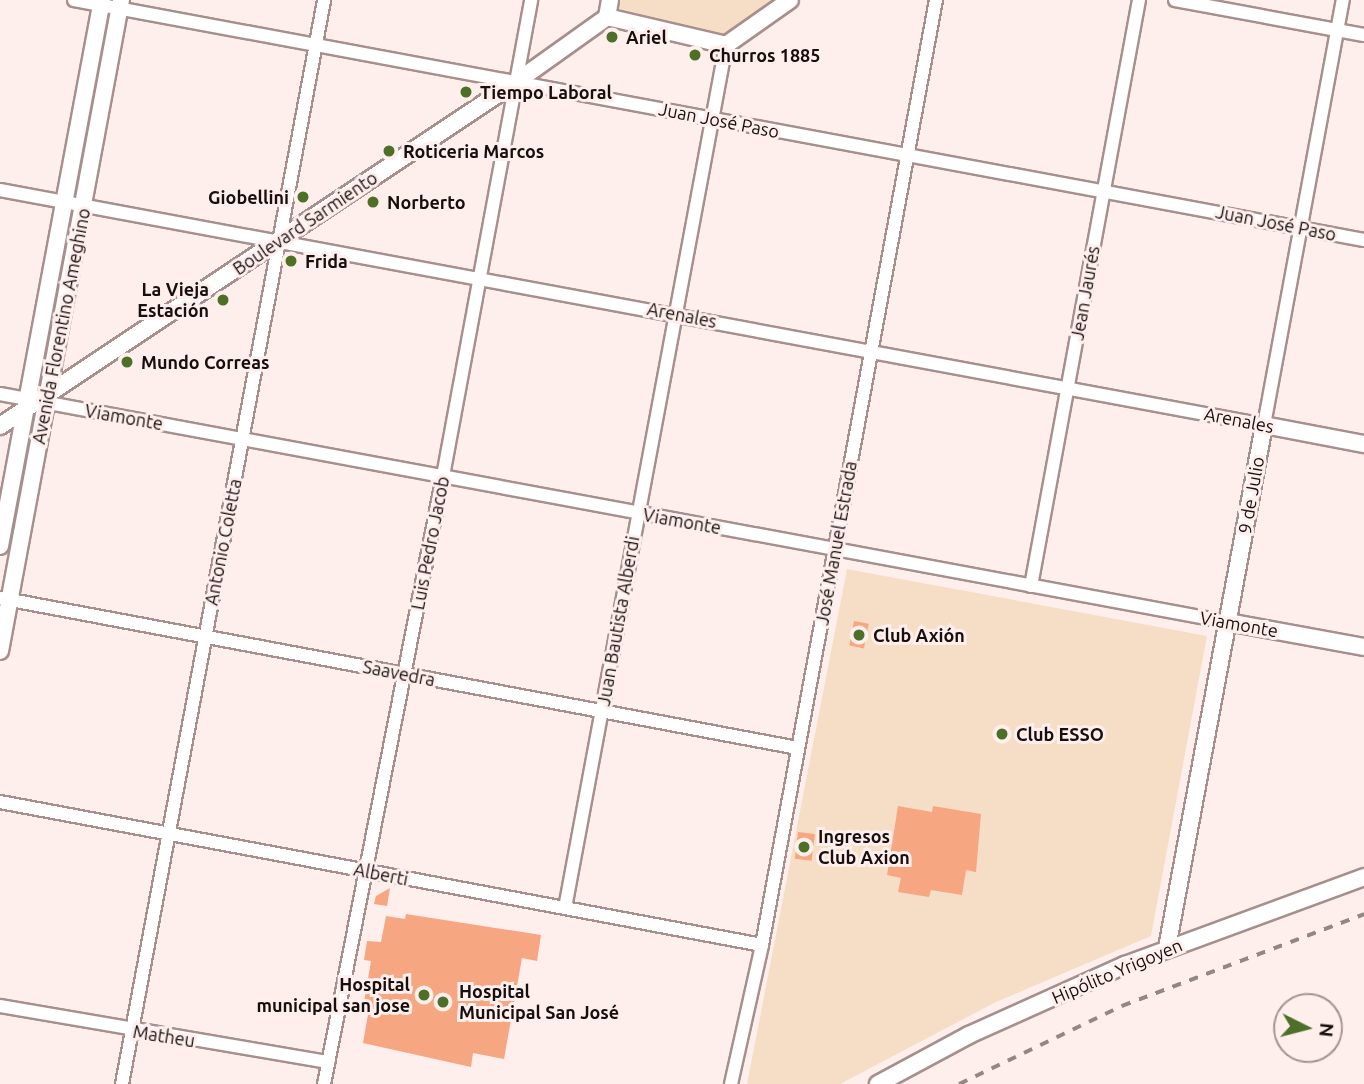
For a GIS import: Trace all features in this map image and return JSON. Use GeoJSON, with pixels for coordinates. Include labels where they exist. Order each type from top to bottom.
{"type":"FeatureCollection","features":[{"type":"Feature","properties":{"kind":"main road"},"geometry":{"type":"LineString","coordinates":[[610,0],[607,17],[726,45],[790,0]]}},
{"type":"Feature","properties":{"kind":"main road","name":"Avenida Florentino Ameghino"},"geometry":{"type":"LineString","coordinates":[[0,651],[5,599],[37,401],[64,202],[101,3]]}},
{"type":"Feature","properties":{"kind":"main road","name":"Avenida Florentino Ameghino"},"geometry":{"type":"LineString","coordinates":[[0,546],[83,206],[120,4]]}},
{"type":"Feature","properties":{"kind":"main road","name":"Boulevard Sarmiento"},"geometry":{"type":"LineString","coordinates":[[0,426],[516,82],[607,17]]}},
{"type":"Feature","properties":{"kind":"main road","name":"Arenales"},"geometry":{"type":"LineString","coordinates":[[1264,425],[1364,444]]}},
{"type":"Feature","properties":{"kind":"main road","name":"9 de Julio"},"geometry":{"type":"LineString","coordinates":[[1167,948],[1264,425]]}},
{"type":"Feature","properties":{"kind":"main road","name":"Viamonte"},"geometry":{"type":"LineString","coordinates":[[1228,622],[1364,647]]}},
{"type":"Feature","properties":{"kind":"main road","name":"Hipólito Yrigoyen"},"geometry":{"type":"LineString","coordinates":[[878,1084],[969,1035],[1167,948],[1364,877]]}},
{"type":"Feature","properties":{"kind":"street","name":"Juan José Paso"},"geometry":{"type":"LineString","coordinates":[[74,0],[120,4],[316,45],[1364,240]]}},
{"type":"Feature","properties":{"kind":"street","name":"Antonio Coletta"},"geometry":{"type":"LineString","coordinates":[[122,1084],[324,0]]}},
{"type":"Feature","properties":{"kind":"street","name":"Luis Pedro Jacob"},"geometry":{"type":"LineString","coordinates":[[324,1084],[481,278],[531,0]]}},
{"type":"Feature","properties":{"kind":"street","name":"José Manuel Estrada"},"geometry":{"type":"LineString","coordinates":[[731,1084],[762,945],[936,0]]}},
{"type":"Feature","properties":{"kind":"street","name":"Jean Jaurés"},"geometry":{"type":"LineString","coordinates":[[1031,586],[1139,0]]}},
{"type":"Feature","properties":{"kind":"street"},"geometry":{"type":"LineString","coordinates":[[1175,0],[1364,35]]}},
{"type":"Feature","properties":{"kind":"street","name":"9 de Julio"},"geometry":{"type":"LineString","coordinates":[[1264,425],[1343,0]]}},
{"type":"Feature","properties":{"kind":"street","name":"Juan Bautista Alberdi"},"geometry":{"type":"LineString","coordinates":[[565,908],[709,118],[726,45]]}},
{"type":"Feature","properties":{"kind":"street","name":"Arenales"},"geometry":{"type":"LineString","coordinates":[[0,190],[1264,425]]}},
{"type":"Feature","properties":{"kind":"street","name":"Viamonte"},"geometry":{"type":"LineString","coordinates":[[0,394],[1228,622]]}},
{"type":"Feature","properties":{"kind":"street","name":"Saavedra"},"geometry":{"type":"LineString","coordinates":[[5,599],[798,748]]}},
{"type":"Feature","properties":{"kind":"street","name":"Alberti"},"geometry":{"type":"LineString","coordinates":[[0,802],[762,945]]}},
{"type":"Feature","properties":{"kind":"street","name":"Matheu"},"geometry":{"type":"LineString","coordinates":[[0,1006],[132,1031],[328,1062]]}},
{"type":"Feature","properties":{"kind":"shaded area"},"geometry":{"type":"Polygon","coordinates":[[[618,0],[780,0],[725,38],[617,8],[618,0]]]}},
{"type":"Feature","properties":{"kind":"shaded area"},"geometry":{"type":"Polygon","coordinates":[[[105,21],[109,22],[76,191],[74,189],[105,21]]]}},
{"type":"Feature","properties":{"kind":"shaded area"},"geometry":{"type":"Polygon","coordinates":[[[69,215],[74,216],[40,385],[38,383],[69,215]]]}},
{"type":"Feature","properties":{"kind":"shaded area"},"geometry":{"type":"Polygon","coordinates":[[[33,420],[5,589],[2,590],[30,423],[33,420]]]}},
{"type":"Feature","properties":{"kind":"shaded area","name":"Club ESSO"},"geometry":{"type":"Polygon","coordinates":[[[847,569],[1207,636],[1151,936],[996,1002],[840,1084],[747,1084],[847,569]]]}},
{"type":"Feature","properties":{"kind":"building","name":"Club Axión"},"geometry":{"type":"Polygon","coordinates":[[[854,621],[869,624],[864,648],[849,646],[854,621]]]}},
{"type":"Feature","properties":{"kind":"building"},"geometry":{"type":"Polygon","coordinates":[[[898,806],[932,812],[933,806],[981,814],[976,872],[966,870],[962,895],[931,890],[929,897],[898,892],[901,878],[887,875],[898,806]]]}},
{"type":"Feature","properties":{"kind":"building","name":"Ingresos Club Axion"},"geometry":{"type":"Polygon","coordinates":[[[798,832],[815,834],[812,861],[795,859],[798,832]]]}},
{"type":"Feature","properties":{"kind":"building"},"geometry":{"type":"Polygon","coordinates":[[[390,888],[387,906],[374,904],[376,896],[390,888]]]}},
{"type":"Feature","properties":{"kind":"building","name":"Hospital Municipal San José"},"geometry":{"type":"Polygon","coordinates":[[[406,914],[541,935],[537,961],[522,958],[504,1059],[473,1053],[471,1067],[363,1043],[370,1003],[364,1002],[371,961],[364,960],[367,941],[381,942],[386,916],[405,919],[406,914]]]}},
{"type":"Feature","properties":{"kind":"railway"},"geometry":{"type":"LineString","coordinates":[[959,1084],[1122,1006],[1364,914]]}},
{"type":"Feature","properties":{"kind":"place","name":"Ariel"},"geometry":{"type":"Point","coordinates":[612,37]}},
{"type":"Feature","properties":{"kind":"place","name":"Churros 1885"},"geometry":{"type":"Point","coordinates":[695,55]}},
{"type":"Feature","properties":{"kind":"place","name":"Tiempo Laboral"},"geometry":{"type":"Point","coordinates":[466,92]}},
{"type":"Feature","properties":{"kind":"place","name":"Roticeria Marcos"},"geometry":{"type":"Point","coordinates":[389,151]}},
{"type":"Feature","properties":{"kind":"place","name":"Giobellini"},"geometry":{"type":"Point","coordinates":[303,197]}},
{"type":"Feature","properties":{"kind":"place","name":"Norberto"},"geometry":{"type":"Point","coordinates":[373,202]}},
{"type":"Feature","properties":{"kind":"place","name":"Frida"},"geometry":{"type":"Point","coordinates":[291,261]}},
{"type":"Feature","properties":{"kind":"place","name":"La Vieja Estación"},"geometry":{"type":"Point","coordinates":[223,300]}},
{"type":"Feature","properties":{"kind":"place","name":"Mundo Correas"},"geometry":{"type":"Point","coordinates":[127,362]}},
{"type":"Feature","properties":{"kind":"place","name":"Club Axión"},"geometry":{"type":"Point","coordinates":[859,635]}},
{"type":"Feature","properties":{"kind":"place","name":"Club ESSO"},"geometry":{"type":"Point","coordinates":[1002,734]}},
{"type":"Feature","properties":{"kind":"place","name":"Ingresos Club Axion"},"geometry":{"type":"Point","coordinates":[804,847]}},
{"type":"Feature","properties":{"kind":"place","name":"Hospital municipal san jose"},"geometry":{"type":"Point","coordinates":[424,995]}},
{"type":"Feature","properties":{"kind":"place","name":"Hospital Municipal San José"},"geometry":{"type":"Point","coordinates":[443,1002]}}]}
